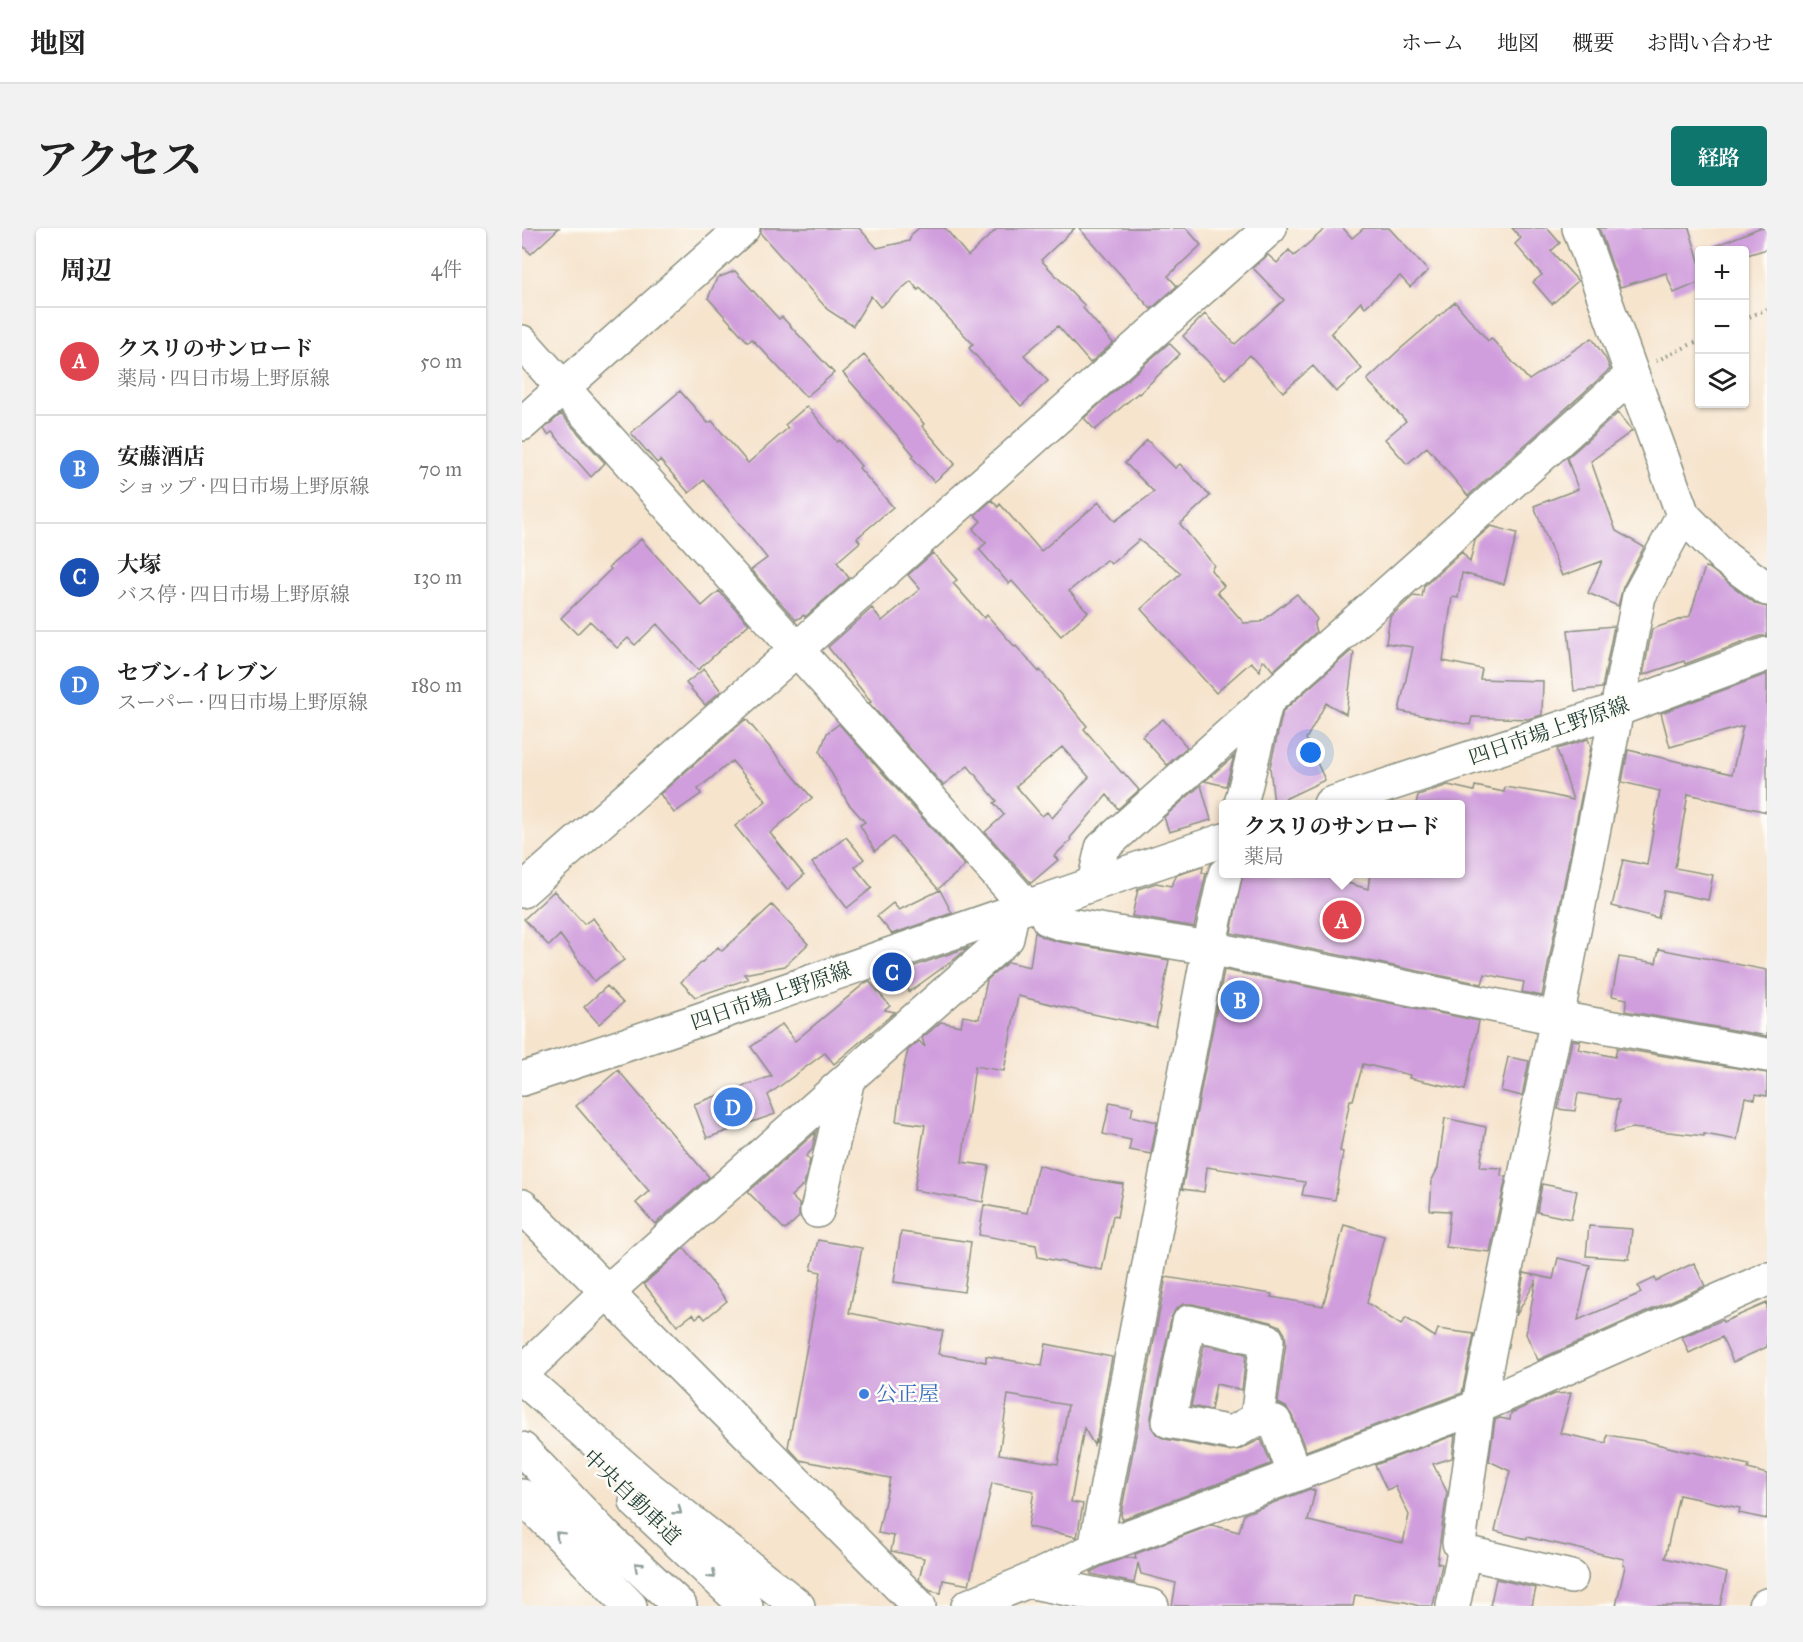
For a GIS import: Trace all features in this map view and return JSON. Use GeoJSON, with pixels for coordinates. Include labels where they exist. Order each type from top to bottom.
{"type":"FeatureCollection","features":[{"type":"Feature","properties":{"kind":"main road"},"geometry":{"type":"LineString","coordinates":[[522,424],[743,228]]}},
{"type":"Feature","properties":{"kind":"main road"},"geometry":{"type":"LineString","coordinates":[[522,891],[1270,228]]}},
{"type":"Feature","properties":{"kind":"main road"},"geometry":{"type":"LineString","coordinates":[[1579,228],[1683,515],[1725,558],[1767,589]]}},
{"type":"Feature","properties":{"kind":"main road"},"geometry":{"type":"LineString","coordinates":[[522,342],[1027,908],[1063,924],[1209,948],[1557,1018],[1767,1055]]}},
{"type":"Feature","properties":{"kind":"main road"},"geometry":{"type":"LineString","coordinates":[[1094,883],[1102,849],[1632,375]]}},
{"type":"Feature","properties":{"kind":"main road"},"geometry":{"type":"LineString","coordinates":[[1453,1606],[1464,1552],[1459,1544],[1478,1407],[1639,596],[1683,515]]}},
{"type":"Feature","properties":{"kind":"main road","name":"四日市場上野原線"},"geometry":{"type":"LineString","coordinates":[[1342,800],[1616,710],[1767,654]]}},
{"type":"Feature","properties":{"kind":"main road"},"geometry":{"type":"LineString","coordinates":[[1242,800],[1266,703]]}},
{"type":"Feature","properties":{"kind":"main road","name":"四日市場上野原線"},"geometry":{"type":"LineString","coordinates":[[522,1079],[659,1035],[1219,842]]}},
{"type":"Feature","properties":{"kind":"main road"},"geometry":{"type":"LineString","coordinates":[[1095,1549],[1224,878]]}},
{"type":"Feature","properties":{"kind":"main road"},"geometry":{"type":"LineString","coordinates":[[522,1373],[604,1295],[1007,938],[1027,908]]}},
{"type":"Feature","properties":{"kind":"main road"},"geometry":{"type":"LineString","coordinates":[[817,1211],[848,1079]]}},
{"type":"Feature","properties":{"kind":"main road"},"geometry":{"type":"LineString","coordinates":[[522,1206],[604,1295],[919,1606]]}},
{"type":"Feature","properties":{"kind":"main road"},"geometry":{"type":"LineString","coordinates":[[968,1606],[1095,1549],[1478,1407],[1767,1279]]}},
{"type":"Feature","properties":{"kind":"main road"},"geometry":{"type":"LineString","coordinates":[[522,1378],[645,1485],[798,1606]]}},
{"type":"Feature","properties":{"kind":"main road","name":"中央自動車道"},"geometry":{"type":"LineString","coordinates":[[522,1385],[597,1464],[746,1606]]}},
{"type":"Feature","properties":{"kind":"main road"},"geometry":{"type":"LineString","coordinates":[[1257,1419],[1275,1422],[1294,1475]]}},
{"type":"Feature","properties":{"kind":"main road"},"geometry":{"type":"LineString","coordinates":[[522,1449],[606,1536],[680,1606]]}},
{"type":"Feature","properties":{"kind":"main road"},"geometry":{"type":"LineString","coordinates":[[522,1496],[630,1606]]}},
{"type":"Feature","properties":{"kind":"main road"},"geometry":{"type":"LineString","coordinates":[[1464,1552],[1571,1577]]}},
{"type":"Feature","properties":{"kind":"main road"},"geometry":{"type":"LineString","coordinates":[[1028,1581],[1152,1606]]}},
{"type":"Feature","properties":{"kind":"path"},"geometry":{"type":"LineString","coordinates":[[1749,318],[1767,309]]}},
{"type":"Feature","properties":{"kind":"path"},"geometry":{"type":"LineString","coordinates":[[1632,375],[1695,342]]}},
{"type":"Feature","properties":{"kind":"building"},"geometry":{"type":"Polygon","coordinates":[[[522,228],[559,228],[531,254],[522,245],[522,228]]]}},
{"type":"Feature","properties":{"kind":"building"},"geometry":{"type":"Polygon","coordinates":[[[761,228],[859,228],[877,248],[909,241],[912,234],[919,228],[945,228],[968,256],[998,228],[1075,228],[1041,260],[1085,306],[1083,308],[1113,343],[1090,363],[1058,326],[1024,355],[1048,381],[1021,406],[969,348],[973,344],[911,281],[880,307],[871,296],[853,326],[828,310],[761,234],[761,228]]]}},
{"type":"Feature","properties":{"kind":"building"},"geometry":{"type":"Polygon","coordinates":[[[1079,228],[1186,228],[1201,245],[1168,276],[1177,286],[1151,309],[1079,228]]]}},
{"type":"Feature","properties":{"kind":"building"},"geometry":{"type":"Polygon","coordinates":[[[1326,228],[1343,228],[1352,238],[1364,228],[1389,228],[1428,271],[1410,287],[1400,276],[1365,307],[1361,302],[1331,333],[1362,369],[1336,392],[1313,366],[1283,392],[1250,355],[1225,379],[1183,336],[1205,314],[1235,344],[1284,300],[1253,268],[1268,255],[1277,263],[1289,250],[1294,256],[1326,228]]]}},
{"type":"Feature","properties":{"kind":"building"},"geometry":{"type":"Polygon","coordinates":[[[1512,228],[1547,228],[1560,243],[1551,251],[1578,281],[1552,304],[1533,282],[1542,275],[1515,244],[1521,238],[1512,228]]]}},
{"type":"Feature","properties":{"kind":"building"},"geometry":{"type":"Polygon","coordinates":[[[1599,228],[1689,228],[1695,248],[1695,284],[1674,293],[1666,273],[1620,287],[1599,228]]]}},
{"type":"Feature","properties":{"kind":"building"},"geometry":{"type":"Polygon","coordinates":[[[1759,228],[1767,228],[1767,249],[1749,254],[1749,246],[1716,246],[1759,228]]]}},
{"type":"Feature","properties":{"kind":"building"},"geometry":{"type":"Polygon","coordinates":[[[735,271],[779,319],[782,317],[834,373],[806,397],[752,339],[748,342],[708,298],[717,278],[735,271]]]}},
{"type":"Feature","properties":{"kind":"building"},"geometry":{"type":"Polygon","coordinates":[[[1455,302],[1488,341],[1491,338],[1529,380],[1592,338],[1610,369],[1468,496],[1427,447],[1407,464],[1385,439],[1406,421],[1367,380],[1455,302]]]}},
{"type":"Feature","properties":{"kind":"building"},"geometry":{"type":"Polygon","coordinates":[[[1169,343],[1180,354],[1139,394],[1095,430],[1084,418],[1169,343]]]}},
{"type":"Feature","properties":{"kind":"building"},"geometry":{"type":"Polygon","coordinates":[[[864,355],[924,424],[922,426],[955,464],[934,482],[912,457],[914,455],[843,373],[864,355]]]}},
{"type":"Feature","properties":{"kind":"building"},"geometry":{"type":"Polygon","coordinates":[[[680,391],[708,423],[712,421],[748,463],[788,428],[785,425],[807,406],[837,442],[839,440],[861,466],[859,468],[893,507],[857,538],[860,542],[837,562],[849,578],[805,617],[804,615],[796,620],[751,570],[767,558],[704,480],[689,493],[660,460],[657,463],[631,433],[680,391]]]}},
{"type":"Feature","properties":{"kind":"building"},"geometry":{"type":"Polygon","coordinates":[[[1618,413],[1632,431],[1591,461],[1616,531],[1644,547],[1623,587],[1618,606],[1588,593],[1602,561],[1562,576],[1534,506],[1578,489],[1567,458],[1618,413]]]}},
{"type":"Feature","properties":{"kind":"building"},"geometry":{"type":"Polygon","coordinates":[[[561,414],[605,463],[591,477],[552,432],[548,435],[544,429],[561,414]]]}},
{"type":"Feature","properties":{"kind":"building"},"geometry":{"type":"Polygon","coordinates":[[[1147,440],[1175,468],[1180,464],[1210,496],[1180,524],[1214,565],[1211,570],[1224,586],[1217,592],[1244,623],[1261,622],[1297,594],[1317,619],[1314,625],[1316,632],[1273,671],[1265,661],[1262,661],[1260,671],[1251,662],[1216,693],[1141,609],[1181,573],[1139,540],[1111,564],[1107,560],[1069,591],[1088,612],[1061,636],[1012,581],[1009,584],[979,549],[986,543],[973,529],[981,521],[975,515],[992,500],[998,507],[1000,504],[1041,551],[1099,502],[1115,521],[1154,492],[1125,463],[1147,440]]]}},
{"type":"Feature","properties":{"kind":"building"},"geometry":{"type":"Polygon","coordinates":[[[1491,526],[1517,533],[1504,584],[1462,573],[1458,598],[1452,597],[1443,661],[1482,669],[1480,679],[1543,681],[1542,715],[1528,719],[1472,717],[1470,725],[1399,711],[1413,647],[1386,643],[1390,617],[1413,596],[1422,597],[1424,586],[1462,552],[1470,562],[1475,540],[1491,526]]]}},
{"type":"Feature","properties":{"kind":"building"},"geometry":{"type":"Polygon","coordinates":[[[641,539],[702,606],[719,591],[749,624],[698,670],[657,624],[635,645],[628,638],[617,648],[590,621],[577,634],[561,618],[611,569],[609,567],[641,539]]]}},
{"type":"Feature","properties":{"kind":"building"},"geometry":{"type":"Polygon","coordinates":[[[933,553],[957,580],[953,583],[984,618],[987,615],[1039,672],[1040,670],[1087,726],[1084,729],[1139,790],[1118,809],[1107,795],[1070,838],[1071,840],[1054,856],[1058,860],[1031,883],[985,832],[1004,815],[994,803],[997,801],[968,766],[943,785],[869,703],[871,702],[828,647],[872,608],[882,621],[920,589],[908,575],[933,553]],[[1062,747],[1016,786],[1042,816],[1047,812],[1052,818],[1089,777],[1062,747]]]}},
{"type":"Feature","properties":{"kind":"building"},"geometry":{"type":"Polygon","coordinates":[[[1705,567],[1756,604],[1767,607],[1767,636],[1760,636],[1685,664],[1684,661],[1643,675],[1652,629],[1690,616],[1705,567]]]}},
{"type":"Feature","properties":{"kind":"building"},"geometry":{"type":"Polygon","coordinates":[[[1614,626],[1602,688],[1574,691],[1568,630],[1614,626]]]}},
{"type":"Feature","properties":{"kind":"building"},"geometry":{"type":"Polygon","coordinates":[[[1351,651],[1354,653],[1346,714],[1326,703],[1306,739],[1325,780],[1282,800],[1274,800],[1270,767],[1283,711],[1351,651]]]}},
{"type":"Feature","properties":{"kind":"building"},"geometry":{"type":"Polygon","coordinates":[[[704,669],[721,691],[705,705],[686,683],[704,669]]]}},
{"type":"Feature","properties":{"kind":"building"},"geometry":{"type":"Polygon","coordinates":[[[1767,674],[1767,812],[1688,794],[1675,868],[1713,875],[1708,900],[1664,891],[1658,918],[1612,906],[1623,860],[1647,865],[1660,791],[1622,782],[1628,750],[1732,774],[1743,726],[1670,747],[1661,713],[1767,674]]]}},
{"type":"Feature","properties":{"kind":"building"},"geometry":{"type":"Polygon","coordinates":[[[746,719],[812,798],[770,833],[804,875],[787,890],[735,826],[766,801],[732,761],[698,789],[701,794],[674,813],[660,794],[746,719]]]}},
{"type":"Feature","properties":{"kind":"building"},"geometry":{"type":"Polygon","coordinates":[[[1163,719],[1187,747],[1167,765],[1142,736],[1163,719]]]}},
{"type":"Feature","properties":{"kind":"building"},"geometry":{"type":"Polygon","coordinates":[[[839,724],[965,866],[938,889],[893,837],[875,851],[860,825],[865,822],[848,803],[820,752],[827,733],[839,724]]]}},
{"type":"Feature","properties":{"kind":"building"},"geometry":{"type":"Polygon","coordinates":[[[1588,739],[1591,747],[1542,996],[1522,992],[1524,982],[1485,974],[1482,984],[1231,933],[1242,878],[1330,878],[1368,889],[1369,878],[1465,878],[1465,800],[1417,800],[1418,795],[1448,785],[1474,791],[1475,786],[1504,792],[1505,787],[1573,800],[1557,749],[1588,739]]]}},
{"type":"Feature","properties":{"kind":"building"},"geometry":{"type":"Polygon","coordinates":[[[1234,756],[1226,786],[1205,781],[1213,776],[1234,756]]]}},
{"type":"Feature","properties":{"kind":"building"},"geometry":{"type":"Polygon","coordinates":[[[1201,785],[1211,820],[1169,832],[1164,817],[1201,785]]]}},
{"type":"Feature","properties":{"kind":"building"},"geometry":{"type":"Polygon","coordinates":[[[846,837],[864,859],[855,867],[872,888],[847,908],[812,863],[846,837]]]}},
{"type":"Feature","properties":{"kind":"building"},"geometry":{"type":"Polygon","coordinates":[[[1203,867],[1202,873],[1206,873],[1194,927],[1132,916],[1138,889],[1156,883],[1171,886],[1177,875],[1203,867]]]}},
{"type":"Feature","properties":{"kind":"building"},"geometry":{"type":"Polygon","coordinates":[[[940,890],[952,913],[892,934],[877,916],[893,903],[899,910],[940,890]]]}},
{"type":"Feature","properties":{"kind":"building"},"geometry":{"type":"Polygon","coordinates":[[[554,891],[584,924],[593,918],[624,960],[594,981],[560,935],[549,946],[524,919],[554,891]]]}},
{"type":"Feature","properties":{"kind":"building"},"geometry":{"type":"Polygon","coordinates":[[[772,905],[808,944],[785,966],[744,974],[748,979],[695,997],[681,982],[718,947],[722,951],[772,905]]]}},
{"type":"Feature","properties":{"kind":"building"},"geometry":{"type":"Polygon","coordinates":[[[1035,932],[1042,937],[1060,942],[1169,960],[1156,1027],[1018,996],[1004,1071],[975,1066],[962,1162],[989,1166],[983,1202],[914,1190],[925,1125],[896,1121],[908,1050],[919,1041],[925,1047],[922,1038],[941,1022],[961,1026],[963,1016],[979,1019],[987,980],[1008,962],[1030,967],[1035,932]]]}},
{"type":"Feature","properties":{"kind":"building"},"geometry":{"type":"Polygon","coordinates":[[[969,947],[956,958],[909,992],[903,970],[969,947]]]}},
{"type":"Feature","properties":{"kind":"building"},"geometry":{"type":"Polygon","coordinates":[[[1659,949],[1767,970],[1767,1036],[1625,1011],[1627,999],[1612,996],[1619,957],[1656,963],[1659,949]]]}},
{"type":"Feature","properties":{"kind":"building"},"geometry":{"type":"Polygon","coordinates":[[[1224,970],[1479,1021],[1465,1090],[1409,1078],[1410,1075],[1363,1064],[1353,1100],[1350,1100],[1340,1151],[1343,1152],[1335,1200],[1302,1195],[1305,1182],[1207,1167],[1204,1192],[1182,1189],[1224,970]]]}},
{"type":"Feature","properties":{"kind":"building"},"geometry":{"type":"Polygon","coordinates":[[[869,981],[890,1006],[885,1010],[895,1012],[834,1064],[825,1053],[768,1095],[775,1114],[707,1138],[694,1104],[772,1076],[751,1047],[782,1024],[795,1041],[869,981]]]}},
{"type":"Feature","properties":{"kind":"building"},"geometry":{"type":"Polygon","coordinates":[[[607,986],[623,1003],[599,1024],[584,1007],[607,986]]]}},
{"type":"Feature","properties":{"kind":"building"},"geometry":{"type":"Polygon","coordinates":[[[1572,1040],[1580,1041],[1578,1049],[1615,1057],[1617,1048],[1767,1073],[1767,1096],[1756,1094],[1755,1099],[1745,1097],[1737,1140],[1704,1134],[1704,1136],[1632,1128],[1614,1133],[1619,1100],[1578,1093],[1575,1111],[1558,1109],[1572,1040]]]}},
{"type":"Feature","properties":{"kind":"building"},"geometry":{"type":"Polygon","coordinates":[[[1508,1057],[1529,1061],[1522,1096],[1501,1091],[1508,1057]]]}},
{"type":"Feature","properties":{"kind":"building"},"geometry":{"type":"Polygon","coordinates":[[[618,1070],[709,1177],[655,1224],[636,1203],[649,1191],[576,1106],[618,1070]]]}},
{"type":"Feature","properties":{"kind":"building"},"geometry":{"type":"Polygon","coordinates":[[[1110,1102],[1133,1107],[1131,1116],[1157,1122],[1151,1154],[1129,1150],[1131,1140],[1103,1134],[1110,1102]]]}},
{"type":"Feature","properties":{"kind":"building"},"geometry":{"type":"Polygon","coordinates":[[[1445,1118],[1486,1127],[1480,1167],[1502,1168],[1501,1176],[1506,1177],[1490,1252],[1446,1247],[1450,1211],[1430,1210],[1432,1180],[1438,1168],[1445,1118]]]}},
{"type":"Feature","properties":{"kind":"building"},"geometry":{"type":"Polygon","coordinates":[[[816,1132],[812,1150],[806,1156],[810,1160],[804,1184],[791,1196],[799,1204],[799,1217],[785,1230],[748,1192],[816,1132]]]}},
{"type":"Feature","properties":{"kind":"building"},"geometry":{"type":"Polygon","coordinates":[[[1038,1165],[1083,1178],[1123,1184],[1117,1217],[1113,1216],[1102,1270],[1038,1257],[1036,1245],[979,1235],[984,1205],[1027,1213],[1038,1165]]]}},
{"type":"Feature","properties":{"kind":"building"},"geometry":{"type":"Polygon","coordinates":[[[1542,1184],[1577,1191],[1571,1219],[1537,1212],[1542,1184]]]}},
{"type":"Feature","properties":{"kind":"building"},"geometry":{"type":"Polygon","coordinates":[[[1344,1225],[1384,1236],[1367,1303],[1401,1325],[1406,1318],[1435,1337],[1438,1329],[1474,1334],[1462,1393],[1306,1451],[1292,1415],[1286,1407],[1278,1403],[1286,1342],[1285,1334],[1280,1326],[1193,1304],[1183,1304],[1175,1310],[1171,1318],[1151,1417],[1152,1428],[1157,1435],[1165,1439],[1228,1451],[1241,1449],[1261,1439],[1271,1464],[1122,1519],[1121,1514],[1166,1277],[1272,1294],[1271,1297],[1323,1306],[1344,1225]]]}},
{"type":"Feature","properties":{"kind":"building"},"geometry":{"type":"Polygon","coordinates":[[[1589,1226],[1632,1229],[1629,1259],[1586,1256],[1589,1226]]]}},
{"type":"Feature","properties":{"kind":"building"},"geometry":{"type":"Polygon","coordinates":[[[901,1232],[971,1242],[964,1292],[894,1282],[901,1232]]]}},
{"type":"Feature","properties":{"kind":"building"},"geometry":{"type":"Polygon","coordinates":[[[818,1240],[862,1248],[849,1313],[943,1331],[938,1354],[986,1362],[986,1356],[1042,1366],[1046,1344],[1112,1357],[1094,1445],[1084,1428],[1071,1502],[1083,1504],[1077,1537],[1028,1527],[1034,1491],[992,1483],[969,1585],[943,1580],[941,1593],[931,1591],[919,1580],[924,1558],[891,1551],[894,1536],[878,1533],[890,1478],[800,1460],[788,1447],[821,1272],[811,1270],[818,1240]],[[1008,1395],[999,1454],[1058,1464],[1068,1405],[1008,1395]]]}},
{"type":"Feature","properties":{"kind":"building"},"geometry":{"type":"Polygon","coordinates":[[[684,1248],[727,1301],[705,1319],[701,1314],[696,1318],[693,1314],[677,1326],[644,1284],[684,1248]]]}},
{"type":"Feature","properties":{"kind":"building"},"geometry":{"type":"Polygon","coordinates":[[[1558,1258],[1590,1265],[1578,1320],[1641,1293],[1638,1286],[1655,1278],[1656,1281],[1694,1263],[1705,1286],[1538,1360],[1526,1334],[1536,1280],[1516,1316],[1524,1273],[1553,1279],[1558,1258]]]}},
{"type":"Feature","properties":{"kind":"building"},"geometry":{"type":"Polygon","coordinates":[[[1767,1303],[1767,1347],[1733,1362],[1722,1337],[1689,1353],[1682,1337],[1767,1303]]]}},
{"type":"Feature","properties":{"kind":"building"},"geometry":{"type":"Polygon","coordinates":[[[1204,1345],[1246,1354],[1242,1390],[1216,1384],[1211,1410],[1191,1406],[1204,1345]]]}},
{"type":"Feature","properties":{"kind":"building"},"geometry":{"type":"Polygon","coordinates":[[[1571,1393],[1560,1433],[1606,1443],[1607,1435],[1645,1441],[1749,1465],[1748,1469],[1767,1474],[1767,1519],[1739,1513],[1740,1508],[1679,1495],[1665,1558],[1727,1573],[1720,1606],[1616,1606],[1625,1566],[1623,1565],[1624,1559],[1495,1531],[1510,1471],[1489,1461],[1495,1420],[1500,1418],[1510,1420],[1511,1413],[1554,1394],[1571,1393]]]}},
{"type":"Feature","properties":{"kind":"building"},"geometry":{"type":"Polygon","coordinates":[[[1455,1435],[1452,1458],[1433,1464],[1447,1492],[1437,1563],[1442,1564],[1433,1606],[1419,1606],[1355,1595],[1353,1606],[1172,1606],[1176,1583],[1141,1574],[1138,1563],[1134,1583],[1091,1574],[1102,1566],[1127,1557],[1136,1559],[1135,1554],[1212,1525],[1239,1532],[1244,1514],[1310,1489],[1315,1491],[1308,1521],[1403,1543],[1409,1515],[1395,1486],[1387,1490],[1375,1465],[1455,1435]]]}},
{"type":"Feature","properties":{"kind":"building"},"geometry":{"type":"Polygon","coordinates":[[[1496,1579],[1536,1588],[1532,1606],[1490,1606],[1496,1579]]]}},
{"type":"Feature","properties":{"kind":"place","name":"クスリのサンロード"},"geometry":{"type":"Point","coordinates":[1342,920]}},
{"type":"Feature","properties":{"kind":"place","name":"大塚"},"geometry":{"type":"Point","coordinates":[892,972]}},
{"type":"Feature","properties":{"kind":"place","name":"安藤酒店"},"geometry":{"type":"Point","coordinates":[1240,1000]}},
{"type":"Feature","properties":{"kind":"place","name":"セブン-イレブン"},"geometry":{"type":"Point","coordinates":[733,1107]}},
{"type":"Feature","properties":{"kind":"place","name":"公正屋"},"geometry":{"type":"Point","coordinates":[864,1394]}}]}
